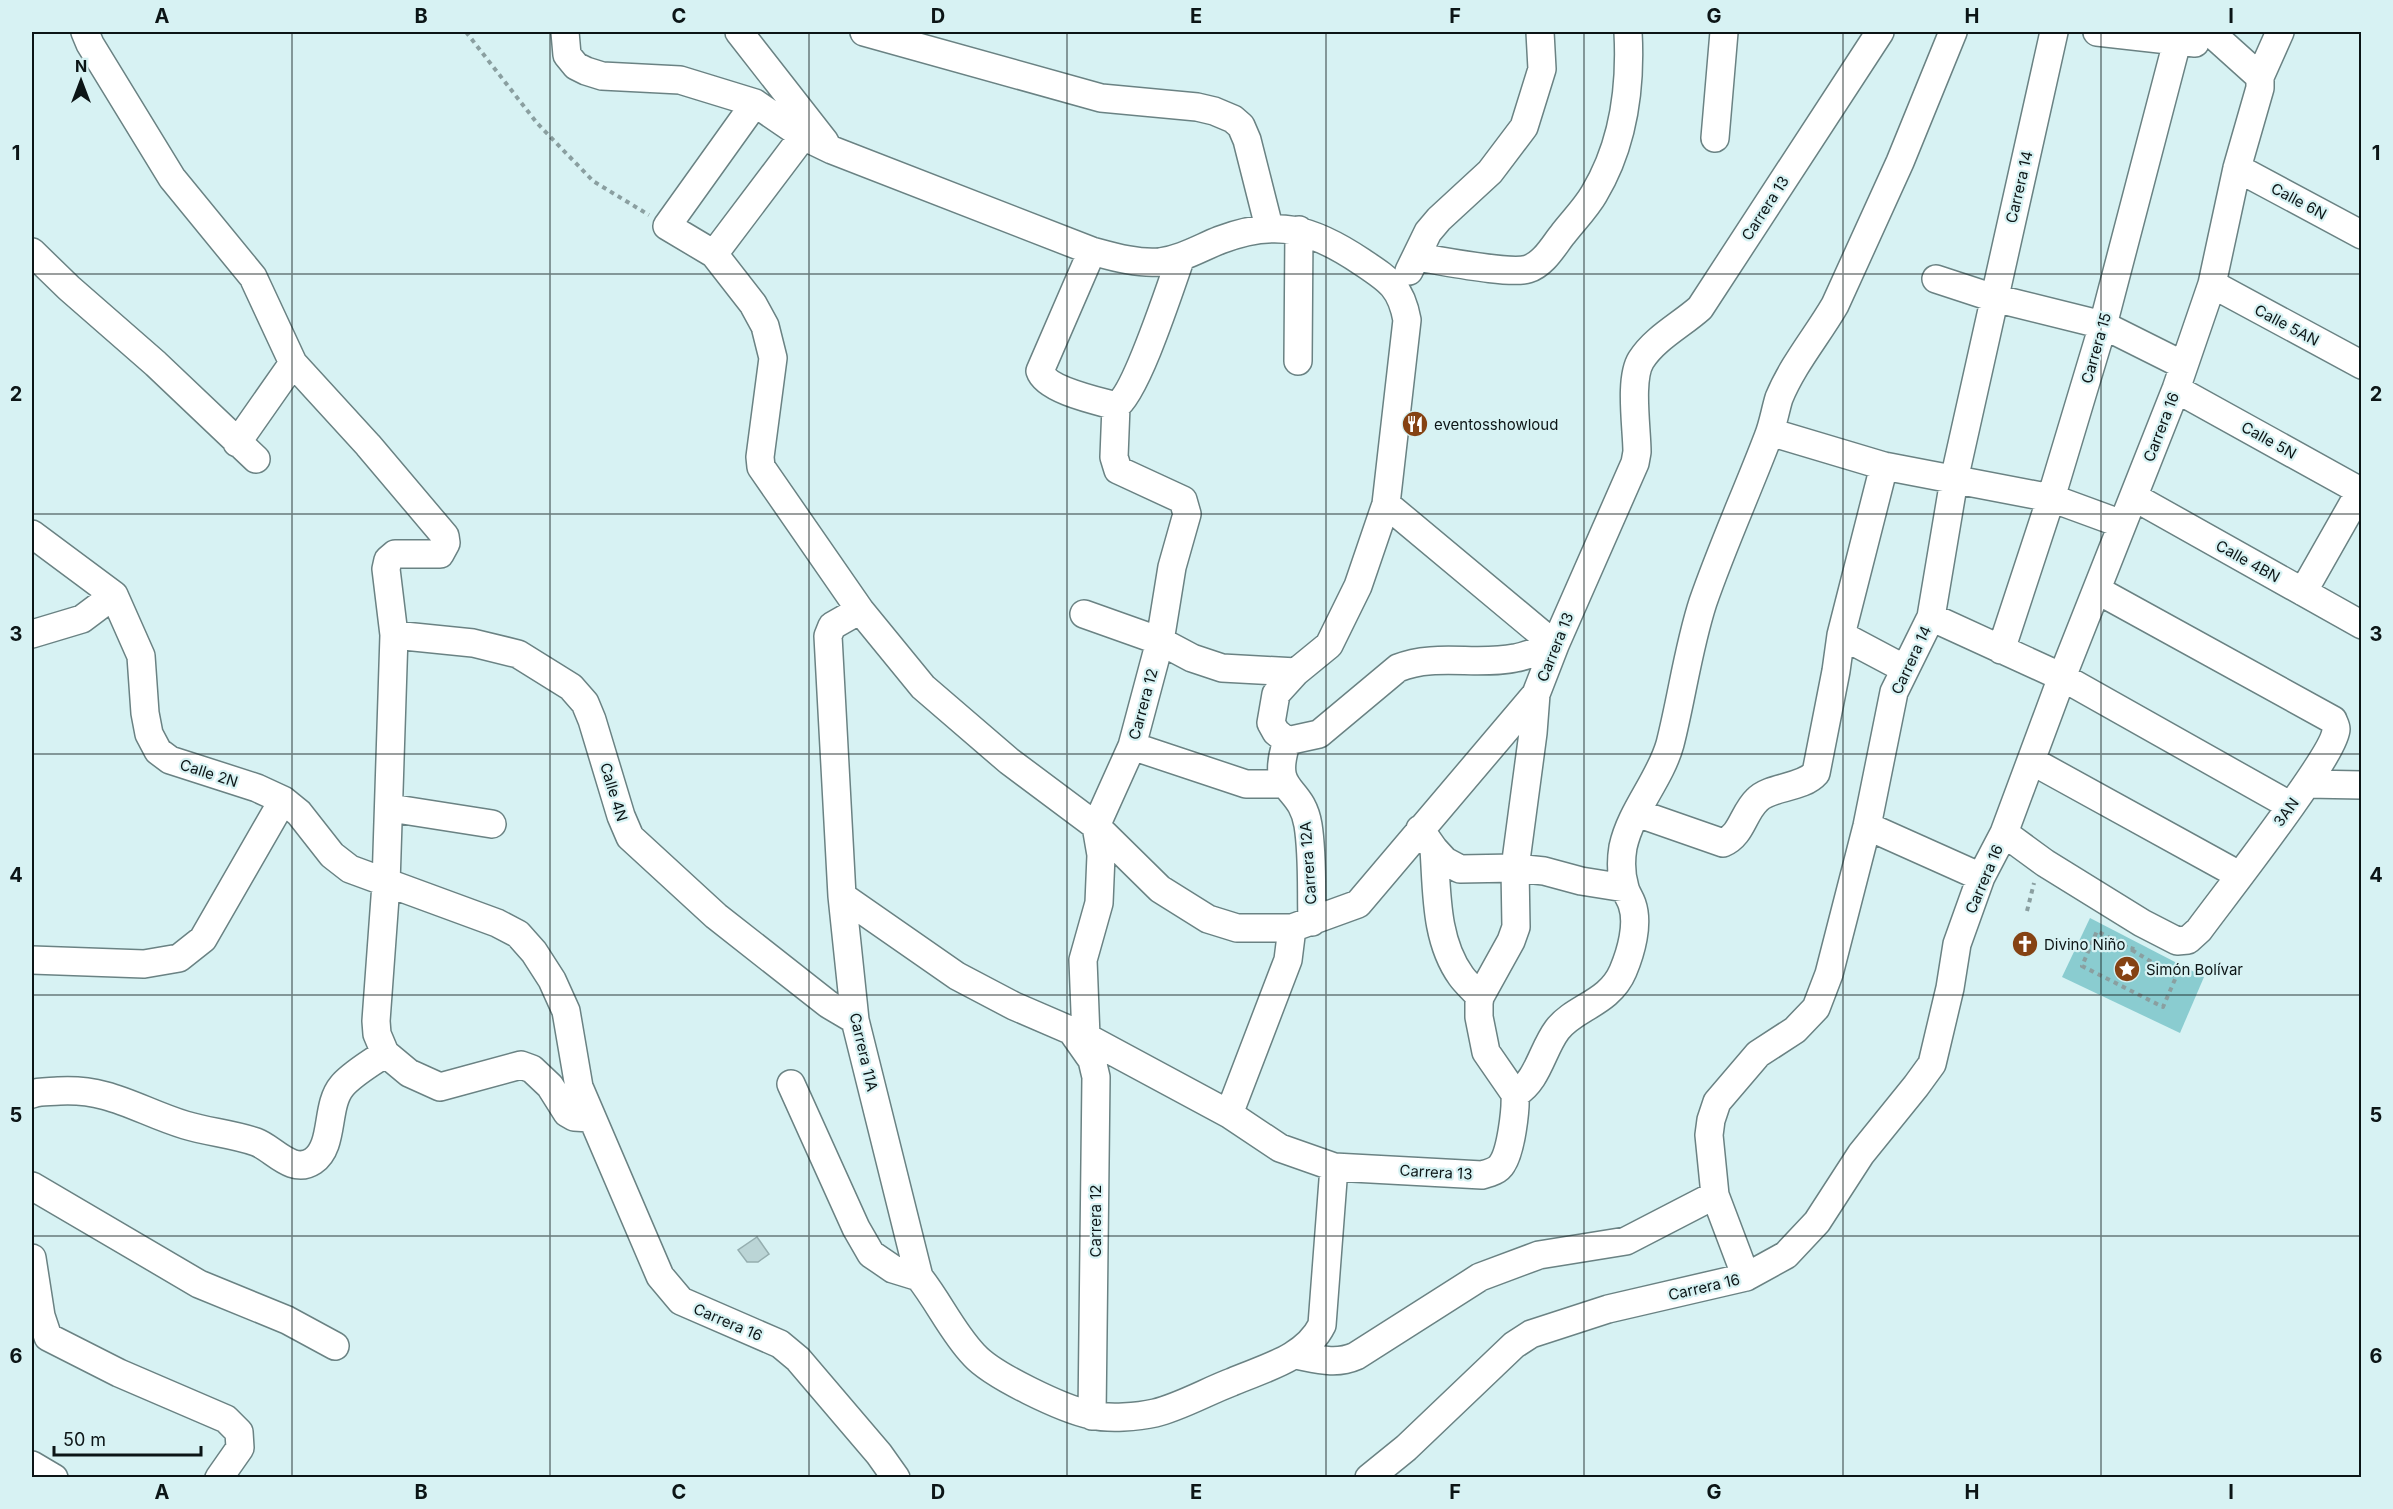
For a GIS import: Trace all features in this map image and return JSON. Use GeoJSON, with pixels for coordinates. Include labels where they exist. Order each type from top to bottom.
{"type":"FeatureCollection","features":[{"type":"Feature","properties":{"kind":"street"},"geometry":{"type":"LineString","coordinates":[[85,32],[90,44],[172,178],[253,277],[292,363],[368,445],[445,536],[446,543],[440,554],[395,554],[388,560],[386,569],[394,635],[390,808],[377,1034],[386,1053],[409,1073],[440,1087],[521,1065],[532,1069],[550,1086],[567,1113],[574,1117],[590,1118]]}},
{"type":"Feature","properties":{"kind":"street"},"geometry":{"type":"LineString","coordinates":[[565,32],[567,55],[576,66],[586,71],[602,76],[680,80],[755,103],[803,136],[832,150],[1092,251],[1139,261],[1159,262],[1181,257],[1222,239],[1269,227],[1299,230],[1334,243],[1373,269],[1399,291],[1407,320],[1386,504],[1358,586],[1336,633],[1329,645],[1296,672],[1276,694],[1271,723],[1276,732],[1287,741],[1319,734],[1398,668],[1457,660],[1516,658],[1555,645]]}},
{"type":"Feature","properties":{"kind":"street"},"geometry":{"type":"LineString","coordinates":[[739,32],[832,150]]}},
{"type":"Feature","properties":{"kind":"street"},"geometry":{"type":"LineString","coordinates":[[864,32],[1101,98],[1197,107],[1233,119],[1241,126],[1247,140],[1269,227]]}},
{"type":"Feature","properties":{"kind":"street"},"geometry":{"type":"LineString","coordinates":[[1399,291],[1428,232],[1438,219],[1490,172],[1524,126],[1542,69],[1540,32]]}},
{"type":"Feature","properties":{"kind":"street"},"geometry":{"type":"LineString","coordinates":[[1416,256],[1511,270],[1528,269],[1545,256],[1594,195],[1610,162],[1622,124],[1629,52],[1628,32]]}},
{"type":"Feature","properties":{"kind":"street"},"geometry":{"type":"LineString","coordinates":[[1715,138],[1724,32]]}},
{"type":"Feature","properties":{"kind":"street","name":"Carrera 13"},"geometry":{"type":"LineString","coordinates":[[1480,997],[1514,934],[1515,868],[1536,694],[1555,645],[1635,464],[1637,452],[1635,380],[1640,361],[1670,331],[1700,308],[1880,32]]}},
{"type":"Feature","properties":{"kind":"street"},"geometry":{"type":"LineString","coordinates":[[1427,839],[1439,920],[1448,951],[1461,976],[1480,997],[1479,1017],[1486,1052],[1515,1094],[1528,1083],[1543,1059],[1556,1031],[1565,1022],[1594,1004],[1608,992],[1622,973],[1630,951],[1634,929],[1633,905],[1625,888],[1622,864],[1623,846],[1669,747],[1702,604],[1770,432],[1779,398],[1834,304],[1891,182],[1953,32]]}},
{"type":"Feature","properties":{"kind":"street","name":"Carrera 14"},"geometry":{"type":"LineString","coordinates":[[1746,1277],[1715,1195],[1709,1135],[1717,1102],[1758,1054],[1795,1030],[1816,1008],[1829,974],[1867,826],[1894,692],[1931,616],[1954,480],[2054,32]]}},
{"type":"Feature","properties":{"kind":"street"},"geometry":{"type":"LineString","coordinates":[[2097,32],[2177,42],[2217,38],[2260,77]]}},
{"type":"Feature","properties":{"kind":"street","name":"Carrera 16"},"geometry":{"type":"LineString","coordinates":[[1369,1478],[1406,1448],[1514,1345],[1532,1334],[1608,1309],[1746,1277],[1786,1255],[1817,1222],[1861,1154],[1932,1064],[1950,988],[1957,944],[1982,877],[2004,832],[2062,677],[2134,496],[2212,284],[2237,168],[2259,96],[2260,77],[2280,32]]}},
{"type":"Feature","properties":{"kind":"street","name":"Carrera 15"},"geometry":{"type":"LineString","coordinates":[[2001,650],[2051,498],[2103,325],[2177,42]]}},
{"type":"Feature","properties":{"kind":"street"},"geometry":{"type":"LineString","coordinates":[[755,103],[667,226],[714,254],[753,304],[765,326],[773,358],[760,457],[761,467],[860,610],[924,687],[1009,762],[1096,826],[1160,889],[1208,919],[1237,928],[1302,925],[1358,904],[1427,839],[1536,694]]}},
{"type":"Feature","properties":{"kind":"street"},"geometry":{"type":"LineString","coordinates":[[714,254],[803,136]]}},
{"type":"Feature","properties":{"kind":"street","name":"Calle 6N"},"geometry":{"type":"LineString","coordinates":[[2237,168],[2361,235]]}},
{"type":"Feature","properties":{"kind":"street"},"geometry":{"type":"LineString","coordinates":[[1298,361],[1299,230]]}},
{"type":"Feature","properties":{"kind":"street"},"geometry":{"type":"LineString","coordinates":[[1092,251],[1040,371],[1042,376],[1050,382],[1078,396],[1116,406],[1122,401],[1136,377],[1181,257]]}},
{"type":"Feature","properties":{"kind":"street"},"geometry":{"type":"LineString","coordinates":[[32,252],[69,288],[156,364],[247,451],[292,363]]}},
{"type":"Feature","properties":{"kind":"street","name":"Calle 5N"},"geometry":{"type":"LineString","coordinates":[[1936,279],[1994,298],[2103,325],[2179,377],[2361,490]]}},
{"type":"Feature","properties":{"kind":"street","name":"Calle 5AN"},"geometry":{"type":"LineString","coordinates":[[2212,284],[2361,365]]}},
{"type":"Feature","properties":{"kind":"street","name":"Carrera 12"},"geometry":{"type":"LineString","coordinates":[[1096,826],[1132,746],[1161,641],[1172,567],[1187,514],[1183,500],[1118,470],[1114,457],[1116,406]]}},
{"type":"Feature","properties":{"kind":"street"},"geometry":{"type":"LineString","coordinates":[[1770,432],[1884,466],[2051,498],[2122,524]]}},
{"type":"Feature","properties":{"kind":"street"},"geometry":{"type":"LineString","coordinates":[[1637,813],[1723,843],[1733,839],[1758,798],[1812,778],[1816,774],[1841,635],[1884,466]]}},
{"type":"Feature","properties":{"kind":"street"},"geometry":{"type":"LineString","coordinates":[[2303,592],[2361,490]]}},
{"type":"Feature","properties":{"kind":"street","name":"Calle 4BN"},"geometry":{"type":"LineString","coordinates":[[2134,496],[2361,625]]}},
{"type":"Feature","properties":{"kind":"street"},"geometry":{"type":"LineString","coordinates":[[1386,504],[1555,645]]}},
{"type":"Feature","properties":{"kind":"street","name":"Calle 2N"},"geometry":{"type":"LineString","coordinates":[[32,534],[114,595],[141,656],[145,713],[149,734],[158,751],[170,760],[257,788],[284,800],[299,813],[332,855],[350,869],[497,923],[519,934],[534,951],[552,980],[566,1011],[576,1072]]}},
{"type":"Feature","properties":{"kind":"street","name":"3AN"},"geometry":{"type":"LineString","coordinates":[[2004,832],[2045,863],[2142,923],[2177,941],[2188,940],[2199,930],[2307,784],[2333,739],[2336,729],[2333,720],[2097,590]]}},
{"type":"Feature","properties":{"kind":"street"},"geometry":{"type":"LineString","coordinates":[[32,634],[82,620],[114,595]]}},
{"type":"Feature","properties":{"kind":"street","name":"Carrera 11A"},"geometry":{"type":"LineString","coordinates":[[860,610],[832,626],[828,636],[842,896],[855,1020],[919,1277],[931,1292],[954,1332],[976,1358],[1037,1395],[1092,1416]]}},
{"type":"Feature","properties":{"kind":"street"},"geometry":{"type":"LineString","coordinates":[[1084,614],[1161,641],[1192,658],[1222,668],[1296,672]]}},
{"type":"Feature","properties":{"kind":"street"},"geometry":{"type":"LineString","coordinates":[[1931,616],[2062,677],[2291,806]]}},
{"type":"Feature","properties":{"kind":"street","name":"Calle 4N"},"geometry":{"type":"LineString","coordinates":[[394,635],[472,644],[519,654],[571,687],[585,703],[592,720],[621,816],[630,837],[716,916],[828,1004],[855,1020]]}},
{"type":"Feature","properties":{"kind":"street"},"geometry":{"type":"LineString","coordinates":[[1841,635],[1905,669]]}},
{"type":"Feature","properties":{"kind":"street","name":"Carrera 12A"},"geometry":{"type":"LineString","coordinates":[[1229,1114],[1302,925],[1308,824],[1303,807],[1281,779],[1281,760],[1287,741]]}},
{"type":"Feature","properties":{"kind":"street"},"geometry":{"type":"LineString","coordinates":[[1132,746],[1246,784],[1286,784]]}},
{"type":"Feature","properties":{"kind":"street"},"geometry":{"type":"LineString","coordinates":[[2032,760],[2239,875]]}},
{"type":"Feature","properties":{"kind":"street"},"geometry":{"type":"LineString","coordinates":[[2307,784],[2361,784]]}},
{"type":"Feature","properties":{"kind":"street"},"geometry":{"type":"LineString","coordinates":[[32,960],[144,963],[179,958],[203,939],[284,800]]}},
{"type":"Feature","properties":{"kind":"street"},"geometry":{"type":"LineString","coordinates":[[390,808],[492,824]]}},
{"type":"Feature","properties":{"kind":"street"},"geometry":{"type":"LineString","coordinates":[[1079,1035],[1083,960],[1099,903],[1101,855],[1096,826]]}},
{"type":"Feature","properties":{"kind":"street"},"geometry":{"type":"LineString","coordinates":[[1867,826],[1982,877]]}},
{"type":"Feature","properties":{"kind":"street"},"geometry":{"type":"LineString","coordinates":[[1427,839],[1445,861],[1460,868],[1515,868],[1544,871],[1581,881],[1625,888]]}},
{"type":"Feature","properties":{"kind":"street"},"geometry":{"type":"LineString","coordinates":[[842,896],[957,975],[1014,1006],[1079,1035],[1229,1114],[1280,1148],[1334,1167],[1322,1325],[1316,1337],[1296,1355],[1155,1413],[1092,1416]]}},
{"type":"Feature","properties":{"kind":"street","name":"Carrera 12"},"geometry":{"type":"LineString","coordinates":[[1079,1035],[1092,1059],[1096,1077],[1092,1416]]}},
{"type":"Feature","properties":{"kind":"street"},"geometry":{"type":"LineString","coordinates":[[32,1094],[78,1090],[118,1098],[185,1125],[262,1144],[286,1161],[297,1165],[315,1160],[324,1144],[335,1101],[342,1086],[386,1053]]}},
{"type":"Feature","properties":{"kind":"street","name":"Carrera 16"},"geometry":{"type":"LineString","coordinates":[[576,1072],[590,1118],[623,1188],[660,1276],[681,1301],[780,1344],[879,1454],[896,1478]]}},
{"type":"Feature","properties":{"kind":"street"},"geometry":{"type":"LineString","coordinates":[[791,1083],[856,1227],[871,1254],[893,1269],[919,1277]]}},
{"type":"Feature","properties":{"kind":"street","name":"Carrera 13"},"geometry":{"type":"LineString","coordinates":[[1334,1167],[1482,1175],[1492,1172],[1502,1165],[1508,1150],[1515,1094]]}},
{"type":"Feature","properties":{"kind":"street"},"geometry":{"type":"LineString","coordinates":[[32,1186],[199,1284],[287,1320],[335,1346]]}},
{"type":"Feature","properties":{"kind":"street"},"geometry":{"type":"LineString","coordinates":[[1296,1355],[1328,1361],[1344,1361],[1356,1356],[1480,1277],[1539,1255],[1626,1241],[1715,1195]]}},
{"type":"Feature","properties":{"kind":"street"},"geometry":{"type":"LineString","coordinates":[[32,1258],[41,1316],[48,1337],[119,1373],[226,1419],[239,1432],[240,1448],[219,1478]]}},
{"type":"Feature","properties":{"kind":"street"},"geometry":{"type":"LineString","coordinates":[[32,1465],[54,1478]]}},
{"type":"Feature","properties":{"kind":"path"},"geometry":{"type":"LineString","coordinates":[[466,32],[537,123],[593,181],[667,226]]}},
{"type":"Feature","properties":{"kind":"path"},"geometry":{"type":"LineString","coordinates":[[2027,911],[2035,882],[2045,863]]}},
{"type":"Feature","properties":{"kind":"path"},"geometry":{"type":"LineString","coordinates":[[2132,950],[2142,923]]}},
{"type":"Feature","properties":{"kind":"path"},"geometry":{"type":"LineString","coordinates":[[2097,931],[2132,950],[2176,977],[2163,1007],[2082,966],[2097,931]]}},
{"type":"Feature","properties":{"kind":"shaded area"},"geometry":{"type":"Polygon","coordinates":[[[2090,918],[2204,977],[2180,1033],[2062,977],[2090,918]]]}},
{"type":"Feature","properties":{"kind":"building"},"geometry":{"type":"Polygon","coordinates":[[[757,1237],[769,1254],[758,1262],[747,1262],[738,1250],[757,1237]]]}},
{"type":"Feature","properties":{"kind":"place","name":"eventosshowloud"},"geometry":{"type":"Point","coordinates":[1415,424]}},
{"type":"Feature","properties":{"kind":"place","name":"Divino Niño"},"geometry":{"type":"Point","coordinates":[2025,944]}},
{"type":"Feature","properties":{"kind":"place","name":"Simón Bolívar"},"geometry":{"type":"Point","coordinates":[2127,969]}}]}
